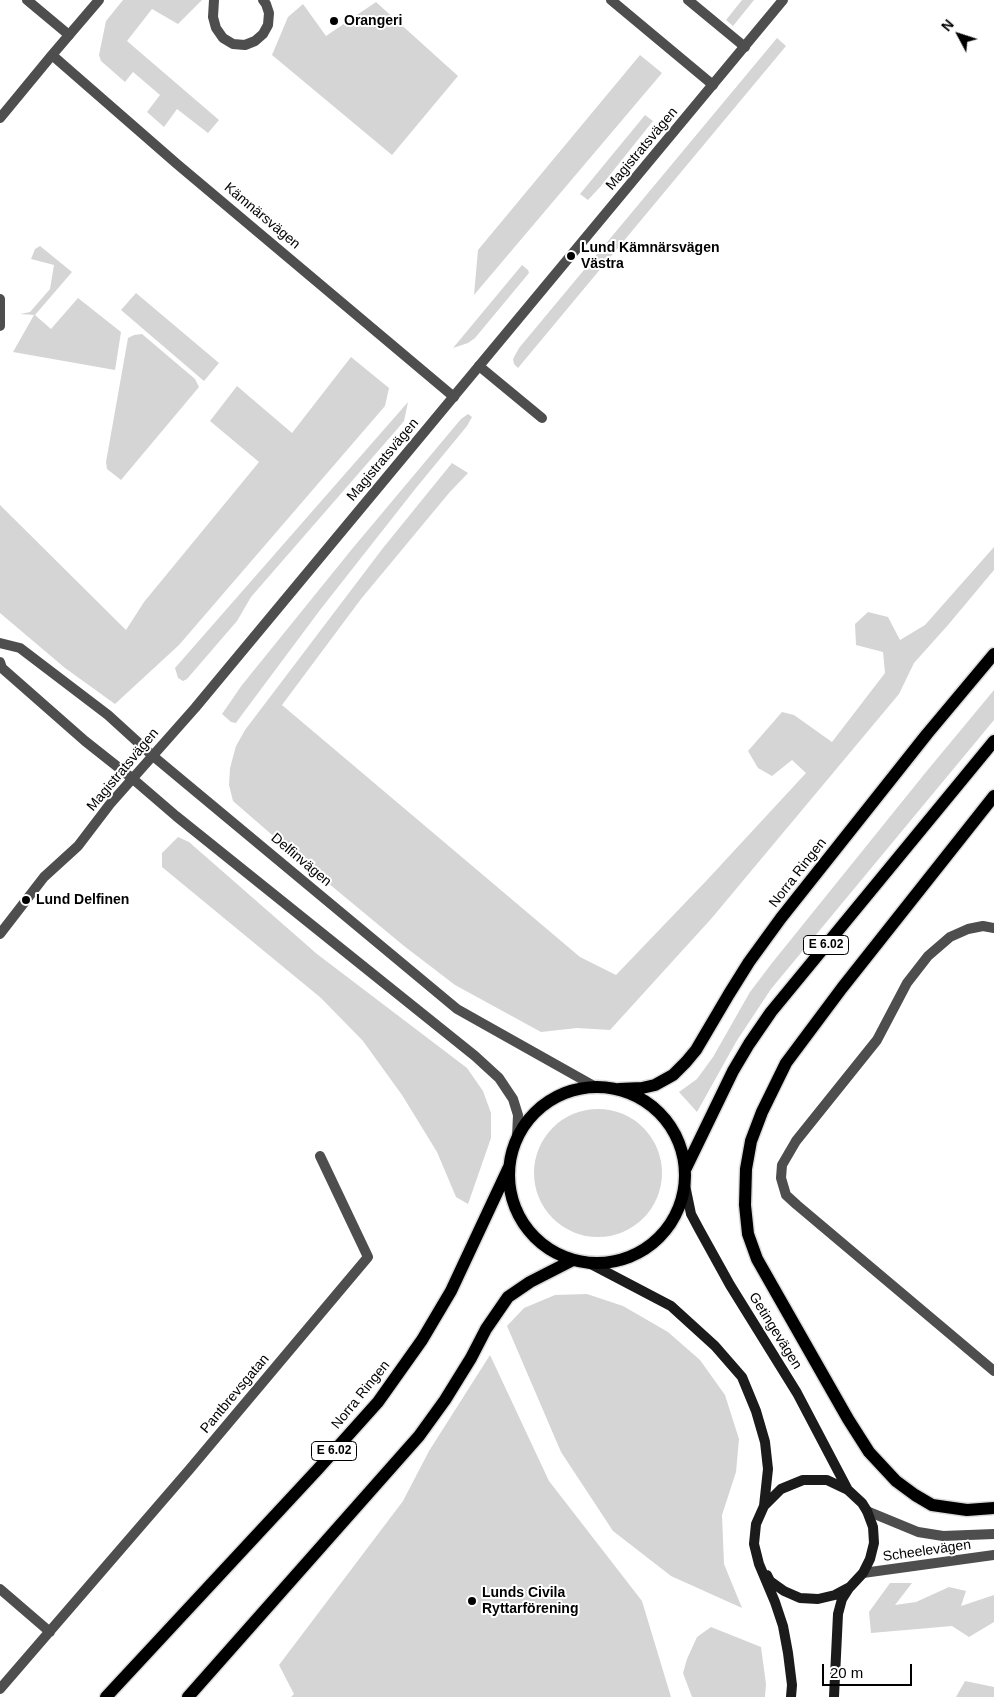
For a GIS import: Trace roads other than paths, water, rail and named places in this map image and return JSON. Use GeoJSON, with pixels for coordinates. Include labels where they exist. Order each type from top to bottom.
{"type":"FeatureCollection","features":[{"type":"Feature","properties":{"kind":"main road","name":"Norra Ringen"},"geometry":{"type":"LineString","coordinates":[[106,1697],[378,1402],[422,1340],[451,1291],[509,1167],[517,1137],[532,1115],[559,1095],[579,1088],[594,1086],[619,1089],[642,1088],[655,1085],[673,1075],[696,1050],[749,962],[781,918],[994,654]]}},
{"type":"Feature","properties":{"kind":"main road","name":"Norra Ringen"},"geometry":{"type":"LineString","coordinates":[[686,1168],[733,1071],[771,1012],[994,741]]}},
{"type":"Feature","properties":{"kind":"main road"},"geometry":{"type":"LineString","coordinates":[[994,796],[786,1062],[762,1112],[751,1141],[746,1169],[745,1205],[748,1234],[757,1259],[848,1419],[869,1452],[896,1481],[915,1495],[932,1504],[966,1510],[994,1508]]}},
{"type":"Feature","properties":{"kind":"main road","name":"Norra Ringen"},"geometry":{"type":"LineString","coordinates":[[509,1167],[510,1188],[515,1207],[522,1220],[531,1234],[559,1255],[589,1263],[603,1263],[626,1259],[646,1248],[660,1238],[673,1221],[681,1204],[686,1168],[677,1136],[659,1112],[636,1095],[619,1089]]}},
{"type":"Feature","properties":{"kind":"main road","name":"Getingevägen"},"geometry":{"type":"LineString","coordinates":[[685,1185],[691,1214],[699,1229],[730,1285],[797,1393],[848,1490]]}},
{"type":"Feature","properties":{"kind":"main road"},"geometry":{"type":"LineString","coordinates":[[188,1697],[419,1436],[445,1400],[471,1358],[486,1329],[508,1297],[530,1282],[573,1260]]}},
{"type":"Feature","properties":{"kind":"main road","name":"Getingevägen"},"geometry":{"type":"LineString","coordinates":[[589,1263],[671,1306],[714,1346],[742,1377],[756,1411],[765,1442],[768,1469],[764,1506],[756,1524],[754,1544],[759,1564],[783,1626],[792,1685],[790,1697]]}},
{"type":"Feature","properties":{"kind":"main road","name":"Getingevägen"},"geometry":{"type":"LineString","coordinates":[[764,1506],[781,1489],[803,1480],[826,1480],[848,1490],[856,1496],[867,1511],[873,1527],[874,1543],[870,1559],[863,1573],[842,1599],[838,1614],[834,1697]]}},
{"type":"Feature","properties":{"kind":"main road","name":"Getingevägen"},"geometry":{"type":"LineString","coordinates":[[759,1564],[770,1581],[784,1591],[800,1598],[818,1599],[835,1595],[850,1587]]}},
{"type":"Feature","properties":{"kind":"street"},"geometry":{"type":"LineString","coordinates":[[27,0],[69,35]]}},
{"type":"Feature","properties":{"kind":"street"},"geometry":{"type":"LineString","coordinates":[[0,118],[99,0]]}},
{"type":"Feature","properties":{"kind":"street"},"geometry":{"type":"LineString","coordinates":[[214,0],[213,17],[216,28],[223,38],[233,44],[245,45],[255,41],[263,34],[268,24],[269,14],[263,0]]}},
{"type":"Feature","properties":{"kind":"street"},"geometry":{"type":"LineString","coordinates":[[611,0],[713,85]]}},
{"type":"Feature","properties":{"kind":"street"},"geometry":{"type":"LineString","coordinates":[[688,0],[745,47]]}},
{"type":"Feature","properties":{"kind":"street","name":"Magistratsvägen"},"geometry":{"type":"LineString","coordinates":[[0,934],[44,877],[78,846],[110,804],[195,708],[783,0]]}},
{"type":"Feature","properties":{"kind":"street","name":"Kämnärsvägen"},"geometry":{"type":"LineString","coordinates":[[52,55],[177,164],[454,397]]}},
{"type":"Feature","properties":{"kind":"street"},"geometry":{"type":"LineString","coordinates":[[0,299],[0,326]]}},
{"type":"Feature","properties":{"kind":"street"},"geometry":{"type":"LineString","coordinates":[[480,366],[542,418]]}},
{"type":"Feature","properties":{"kind":"street","name":"Delfinvägen"},"geometry":{"type":"LineString","coordinates":[[0,643],[20,648],[108,715],[153,756],[457,1009],[594,1086]]}},
{"type":"Feature","properties":{"kind":"street"},"geometry":{"type":"LineString","coordinates":[[0,662],[2,668],[85,741],[500,1078],[512,1099],[518,1115],[517,1137]]}},
{"type":"Feature","properties":{"kind":"street"},"geometry":{"type":"LineString","coordinates":[[994,928],[983,926],[956,935],[928,956],[907,983],[877,1040],[796,1141],[782,1165],[781,1178],[786,1195],[994,1371]]}},
{"type":"Feature","properties":{"kind":"street","name":"Pantbrevsgatan"},"geometry":{"type":"LineString","coordinates":[[0,1689],[189,1470],[368,1257],[320,1156]]}},
{"type":"Feature","properties":{"kind":"street","name":"Scheelevägen"},"geometry":{"type":"LineString","coordinates":[[867,1511],[918,1532],[943,1536],[994,1534]]}},
{"type":"Feature","properties":{"kind":"street","name":"Scheelevägen"},"geometry":{"type":"LineString","coordinates":[[863,1573],[994,1555]]}},
{"type":"Feature","properties":{"kind":"street"},"geometry":{"type":"LineString","coordinates":[[0,1589],[50,1632]]}},
{"type":"Feature","properties":{"kind":"place","name":"Orangeri"},"geometry":{"type":"Point","coordinates":[334,21]}},
{"type":"Feature","properties":{"kind":"place","name":"Lund Kämnärsvägen Västra"},"geometry":{"type":"Point","coordinates":[571,256]}},
{"type":"Feature","properties":{"kind":"place","name":"Lund Delfinen"},"geometry":{"type":"Point","coordinates":[26,900]}},
{"type":"Feature","properties":{"kind":"place","name":"Lunds Civila Ryttarförening"},"geometry":{"type":"Point","coordinates":[472,1601]}}]}
